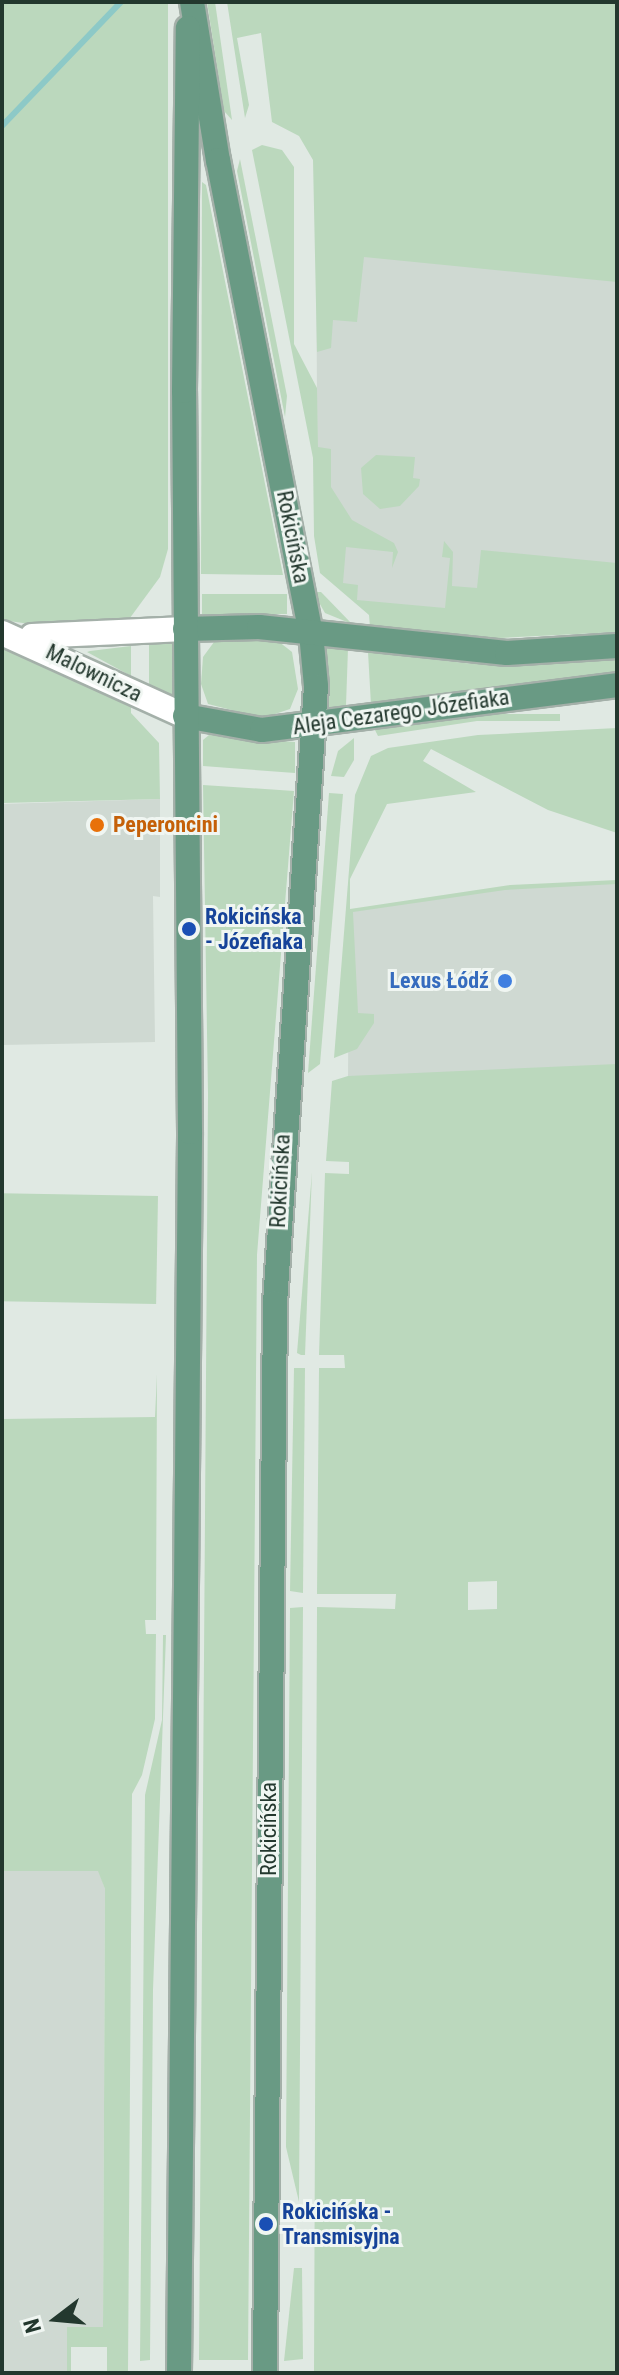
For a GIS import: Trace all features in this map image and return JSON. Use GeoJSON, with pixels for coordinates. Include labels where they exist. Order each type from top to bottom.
{"type":"FeatureCollection","features":[{"type":"Feature","properties":{"kind":"main road","name":"Rokicińska"},"geometry":{"type":"LineString","coordinates":[[179,2373],[190,1132],[185,716],[184,61],[192,2]]}},
{"type":"Feature","properties":{"kind":"main road","name":"Rokicińska"},"geometry":{"type":"LineString","coordinates":[[192,2],[218,160],[311,633],[315,724],[275,1272],[265,2373]]}},
{"type":"Feature","properties":{"kind":"main road","name":"Aleja Cezarego Józefiaka"},"geometry":{"type":"LineString","coordinates":[[185,629],[237,626],[494,652],[617,646]]}},
{"type":"Feature","properties":{"kind":"main road","name":"Aleja Cezarego Józefiaka"},"geometry":{"type":"LineString","coordinates":[[185,716],[244,729],[315,724],[617,685]]}},
{"type":"Feature","properties":{"kind":"street","name":"Malownicza"},"geometry":{"type":"LineString","coordinates":[[2,632],[75,638],[185,629]]}},
{"type":"Feature","properties":{"kind":"street","name":"Malownicza"},"geometry":{"type":"LineString","coordinates":[[2,632],[185,716]]}},
{"type":"Feature","properties":{"kind":"shaded area"},"geometry":{"type":"Polygon","coordinates":[[[316,234],[617,263],[617,601],[375,619],[341,589],[318,559],[316,234]]]}},
{"type":"Feature","properties":{"kind":"shaded area"},"geometry":{"type":"Polygon","coordinates":[[[160,799],[160,897],[153,896],[155,1042],[2,1045],[2,804],[160,799]]]}},
{"type":"Feature","properties":{"kind":"shaded area"},"geometry":{"type":"Polygon","coordinates":[[[617,883],[617,1067],[348,1081],[349,911],[509,888],[617,883]]]}},
{"type":"Feature","properties":{"kind":"shaded area"},"geometry":{"type":"Polygon","coordinates":[[[2,1871],[99,1871],[105,1889],[103,2327],[67,2327],[67,2373],[2,2373],[2,1871]]]}},
{"type":"Feature","properties":{"kind":"green space"},"geometry":{"type":"Polygon","coordinates":[[[2,2],[168,2],[168,549],[160,577],[127,622],[44,626],[2,620],[2,2]]]}},
{"type":"Feature","properties":{"kind":"green space"},"geometry":{"type":"Polygon","coordinates":[[[207,2],[215,2],[232,120],[224,111],[207,2]]]}},
{"type":"Feature","properties":{"kind":"green space"},"geometry":{"type":"Polygon","coordinates":[[[227,2],[617,2],[617,282],[364,257],[357,322],[333,320],[331,348],[317,352],[313,160],[299,136],[272,122],[261,33],[237,38],[249,105],[245,118],[227,2]]]}},
{"type":"Feature","properties":{"kind":"green space"},"geometry":{"type":"Polygon","coordinates":[[[262,145],[282,150],[294,167],[294,344],[317,388],[318,447],[331,449],[331,487],[352,520],[394,543],[398,552],[392,568],[393,552],[346,547],[343,583],[358,585],[357,600],[445,608],[450,558],[442,557],[444,541],[453,552],[452,586],[477,588],[481,550],[617,563],[617,632],[479,639],[370,627],[369,615],[320,573],[314,536],[313,458],[252,150],[262,145]]]}},
{"type":"Feature","properties":{"kind":"green space"},"geometry":{"type":"Polygon","coordinates":[[[240,159],[287,396],[285,417],[237,171],[240,159]]]}},
{"type":"Feature","properties":{"kind":"green space"},"geometry":{"type":"Polygon","coordinates":[[[202,182],[206,185],[283,575],[201,574],[202,182]]]}},
{"type":"Feature","properties":{"kind":"green space"},"geometry":{"type":"Polygon","coordinates":[[[376,455],[415,457],[413,478],[420,479],[419,486],[400,506],[380,509],[363,494],[361,468],[376,455]]]}},
{"type":"Feature","properties":{"kind":"green space"},"geometry":{"type":"Polygon","coordinates":[[[313,592],[321,592],[352,624],[325,613],[313,592]]]}},
{"type":"Feature","properties":{"kind":"green space"},"geometry":{"type":"Polygon","coordinates":[[[202,594],[287,594],[287,614],[202,614],[202,594]]]}},
{"type":"Feature","properties":{"kind":"green space"},"geometry":{"type":"Polygon","coordinates":[[[227,637],[278,641],[292,652],[298,689],[290,709],[263,718],[208,704],[201,684],[203,657],[214,642],[227,637]]]}},
{"type":"Feature","properties":{"kind":"green space"},"geometry":{"type":"Polygon","coordinates":[[[175,641],[173,697],[149,686],[149,644],[175,641]]]}},
{"type":"Feature","properties":{"kind":"green space"},"geometry":{"type":"Polygon","coordinates":[[[2,644],[131,700],[131,713],[159,743],[160,799],[2,803],[2,644]]]}},
{"type":"Feature","properties":{"kind":"green space"},"geometry":{"type":"Polygon","coordinates":[[[131,646],[131,676],[87,652],[90,651],[131,646]]]}},
{"type":"Feature","properties":{"kind":"green space"},"geometry":{"type":"Polygon","coordinates":[[[322,648],[348,649],[346,712],[320,711],[322,648]]]}},
{"type":"Feature","properties":{"kind":"green space"},"geometry":{"type":"Polygon","coordinates":[[[368,652],[473,664],[617,657],[617,672],[371,705],[368,652]]]}},
{"type":"Feature","properties":{"kind":"green space"},"geometry":{"type":"Polygon","coordinates":[[[493,714],[560,714],[560,721],[477,721],[378,736],[375,730],[493,714]]]}},
{"type":"Feature","properties":{"kind":"green space"},"geometry":{"type":"Polygon","coordinates":[[[617,728],[617,833],[548,810],[431,749],[423,761],[476,792],[387,804],[350,879],[350,909],[510,885],[617,880],[617,884],[505,890],[353,912],[358,1013],[374,1014],[374,1023],[357,1049],[334,1058],[355,795],[371,756],[388,748],[478,735],[617,728]]]}},
{"type":"Feature","properties":{"kind":"green space"},"geometry":{"type":"Polygon","coordinates":[[[209,735],[295,742],[295,773],[203,766],[203,740],[209,735]]]}},
{"type":"Feature","properties":{"kind":"green space"},"geometry":{"type":"Polygon","coordinates":[[[354,738],[354,760],[344,777],[331,776],[338,751],[354,738]]]}},
{"type":"Feature","properties":{"kind":"green space"},"geometry":{"type":"Polygon","coordinates":[[[203,785],[294,791],[257,1255],[248,2360],[199,2360],[208,1094],[203,785]]]}},
{"type":"Feature","properties":{"kind":"green space"},"geometry":{"type":"Polygon","coordinates":[[[329,793],[343,794],[320,1064],[308,1073],[329,793]]]}},
{"type":"Feature","properties":{"kind":"green space"},"geometry":{"type":"Polygon","coordinates":[[[617,1064],[617,2373],[314,2373],[317,1607],[395,1609],[396,1594],[317,1594],[319,1368],[345,1368],[344,1355],[319,1355],[325,1173],[349,1174],[349,1162],[326,1161],[332,1081],[348,1076],[617,1064]],[[497,1581],[468,1582],[468,1610],[497,1609],[497,1581]]]}},
{"type":"Feature","properties":{"kind":"green space"},"geometry":{"type":"Polygon","coordinates":[[[312,1172],[305,1355],[301,1355],[297,1353],[312,1172]]]}},
{"type":"Feature","properties":{"kind":"green space"},"geometry":{"type":"Polygon","coordinates":[[[2,1193],[158,1196],[156,1304],[2,1301],[2,1193]]]}},
{"type":"Feature","properties":{"kind":"green space"},"geometry":{"type":"Polygon","coordinates":[[[294,1368],[305,1368],[303,1593],[290,1591],[294,1368]]]}},
{"type":"Feature","properties":{"kind":"green space"},"geometry":{"type":"Polygon","coordinates":[[[157,1374],[156,1620],[145,1620],[146,1634],[156,1634],[155,1719],[142,1775],[132,1794],[128,2373],[107,2373],[107,2347],[71,2347],[71,2373],[67,2373],[67,2327],[103,2327],[105,1889],[98,1871],[2,1871],[2,1419],[155,1417],[157,1374]]]}},
{"type":"Feature","properties":{"kind":"green space"},"geometry":{"type":"Polygon","coordinates":[[[303,1607],[299,2202],[286,2147],[290,1608],[303,1607]]]}},
{"type":"Feature","properties":{"kind":"green space"},"geometry":{"type":"Polygon","coordinates":[[[163,1635],[166,1635],[153,1990],[150,2360],[140,2361],[145,1795],[162,1720],[163,1635]]]}},
{"type":"Feature","properties":{"kind":"green space"},"geometry":{"type":"Polygon","coordinates":[[[294,2268],[302,2268],[303,2359],[284,2361],[294,2268]]]}},
{"type":"Feature","properties":{"kind":"waterway"},"geometry":{"type":"LineString","coordinates":[[2,126],[121,2]]}},
{"type":"Feature","properties":{"kind":"place","name":"Peperoncini"},"geometry":{"type":"Point","coordinates":[97,825]}},
{"type":"Feature","properties":{"kind":"place","name":"Rokicińska - Józefiaka"},"geometry":{"type":"Point","coordinates":[189,929]}},
{"type":"Feature","properties":{"kind":"place","name":"Lexus Łódź"},"geometry":{"type":"Point","coordinates":[505,981]}},
{"type":"Feature","properties":{"kind":"place","name":"Rokicińska - Transmisyjna"},"geometry":{"type":"Point","coordinates":[266,2224]}}]}
